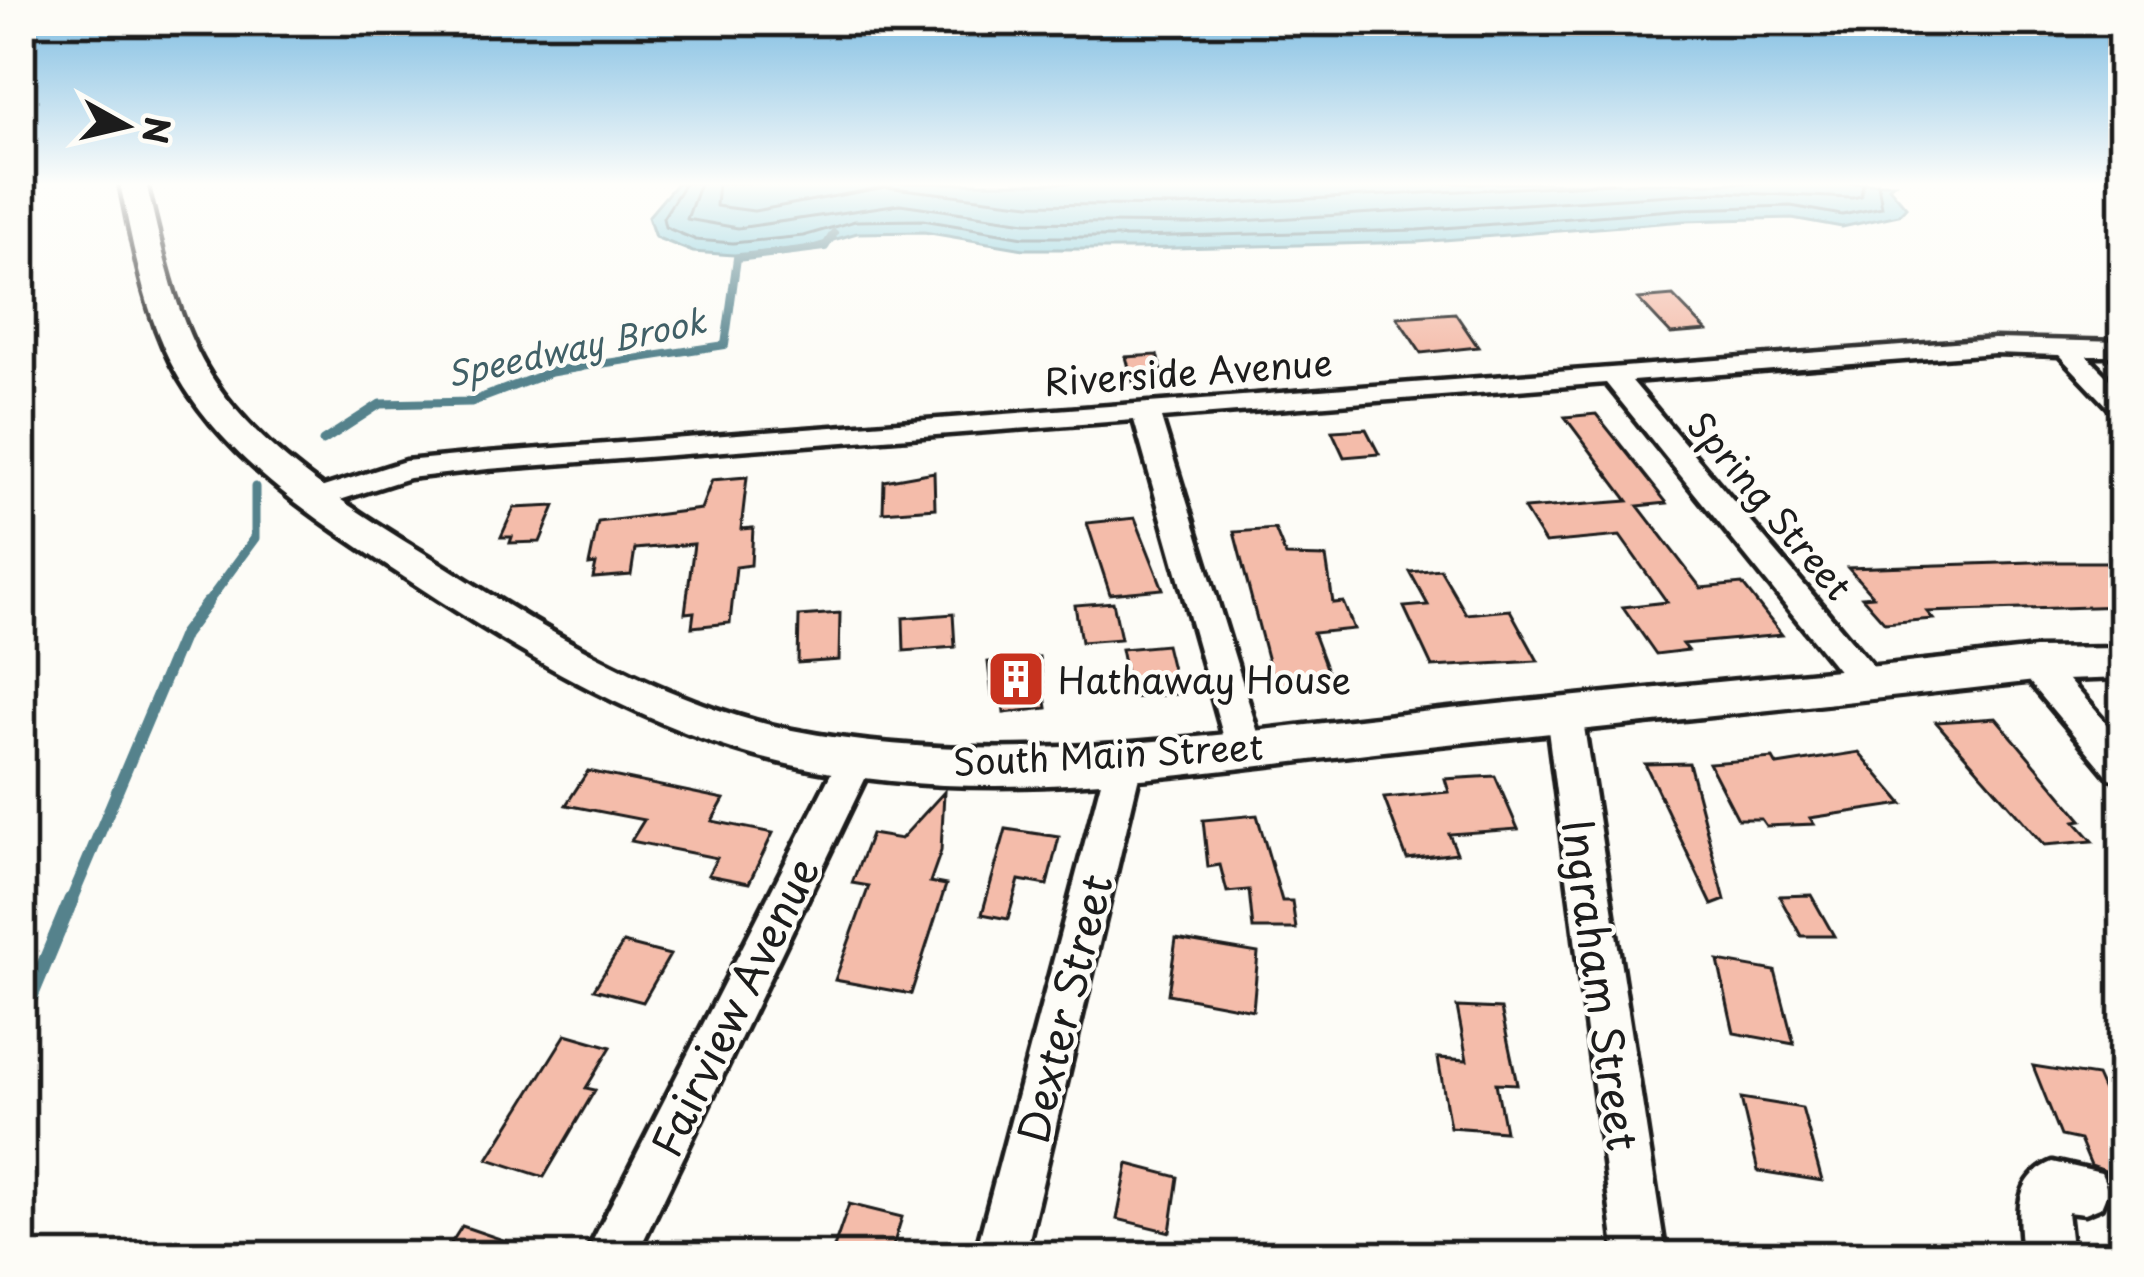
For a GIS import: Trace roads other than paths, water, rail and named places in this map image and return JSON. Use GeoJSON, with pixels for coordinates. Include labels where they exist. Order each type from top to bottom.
{"type":"FeatureCollection","features":[{"type":"Feature","properties":{"kind":"main road","name":"South Main Street"},"geometry":{"type":"LineString","coordinates":[[150,243],[178,344],[197,382],[234,428],[410,563],[628,692],[728,732],[795,749],[963,765],[1125,759],[2035,665],[2123,663]]}},
{"type":"Feature","properties":{"kind":"street","name":"Riverside Avenue"},"geometry":{"type":"LineString","coordinates":[[321,496],[405,470],[488,460],[1994,346],[2123,349]]}},
{"type":"Feature","properties":{"kind":"street"},"geometry":{"type":"LineString","coordinates":[[2064,346],[2123,407]]}},
{"type":"Feature","properties":{"kind":"street","name":"Spring Street"},"geometry":{"type":"LineString","coordinates":[[1612,375],[1869,685]]}},
{"type":"Feature","properties":{"kind":"street"},"geometry":{"type":"LineString","coordinates":[[1145,410],[1245,748]]}},
{"type":"Feature","properties":{"kind":"street"},"geometry":{"type":"LineString","coordinates":[[2035,665],[2123,768]]}},
{"type":"Feature","properties":{"kind":"street","name":"Ingraham Street"},"geometry":{"type":"LineString","coordinates":[[1564,714],[1641,1256]]}},
{"type":"Feature","properties":{"kind":"street","name":"Fairview Avenue"},"geometry":{"type":"LineString","coordinates":[[610,1256],[858,756]]}},
{"type":"Feature","properties":{"kind":"street","name":"Dexter Street"},"geometry":{"type":"LineString","coordinates":[[1000,1256],[1125,759]]}},
{"type":"Feature","properties":{"kind":"street"},"geometry":{"type":"LineString","coordinates":[[2047,1256],[2042,1203],[2053,1186],[2084,1190]]}},
{"type":"Feature","properties":{"kind":"water"},"geometry":{"type":"Polygon","coordinates":[[[669,243],[824,243],[734,255],[693,252],[669,243]]]}},
{"type":"Feature","properties":{"kind":"water"},"geometry":{"type":"Polygon","coordinates":[[[986,243],[1394,243],[1135,249],[1024,249],[986,243]]]}},
{"type":"Feature","properties":{"kind":"waterway","name":"Speedway Brook"},"geometry":{"type":"LineString","coordinates":[[575,368],[725,345],[737,258],[825,247],[828,243]]}},
{"type":"Feature","properties":{"kind":"waterway","name":"Speedway Brook"},"geometry":{"type":"LineString","coordinates":[[575,368],[580,367]]}},
{"type":"Feature","properties":{"kind":"waterway","name":"Speedway Brook"},"geometry":{"type":"LineString","coordinates":[[323,441],[380,404],[471,402],[575,368]]}},
{"type":"Feature","properties":{"kind":"waterway","name":"Speedway Brook"},"geometry":{"type":"LineString","coordinates":[[561,370],[575,368]]}},
{"type":"Feature","properties":{"kind":"waterway","name":"Speedway Brook"},"geometry":{"type":"LineString","coordinates":[[205,606],[255,538],[255,487]]}},
{"type":"Feature","properties":{"kind":"waterway","name":"Speedway Brook"},"geometry":{"type":"LineString","coordinates":[[70,903],[183,635],[207,603]]}},
{"type":"Feature","properties":{"kind":"waterway","name":"Speedway Brook"},"geometry":{"type":"LineString","coordinates":[[21,1020],[71,900]]}},
{"type":"Feature","properties":{"kind":"place","name":"Hathaway House"},"geometry":{"type":"Point","coordinates":[1016,679]}}]}
